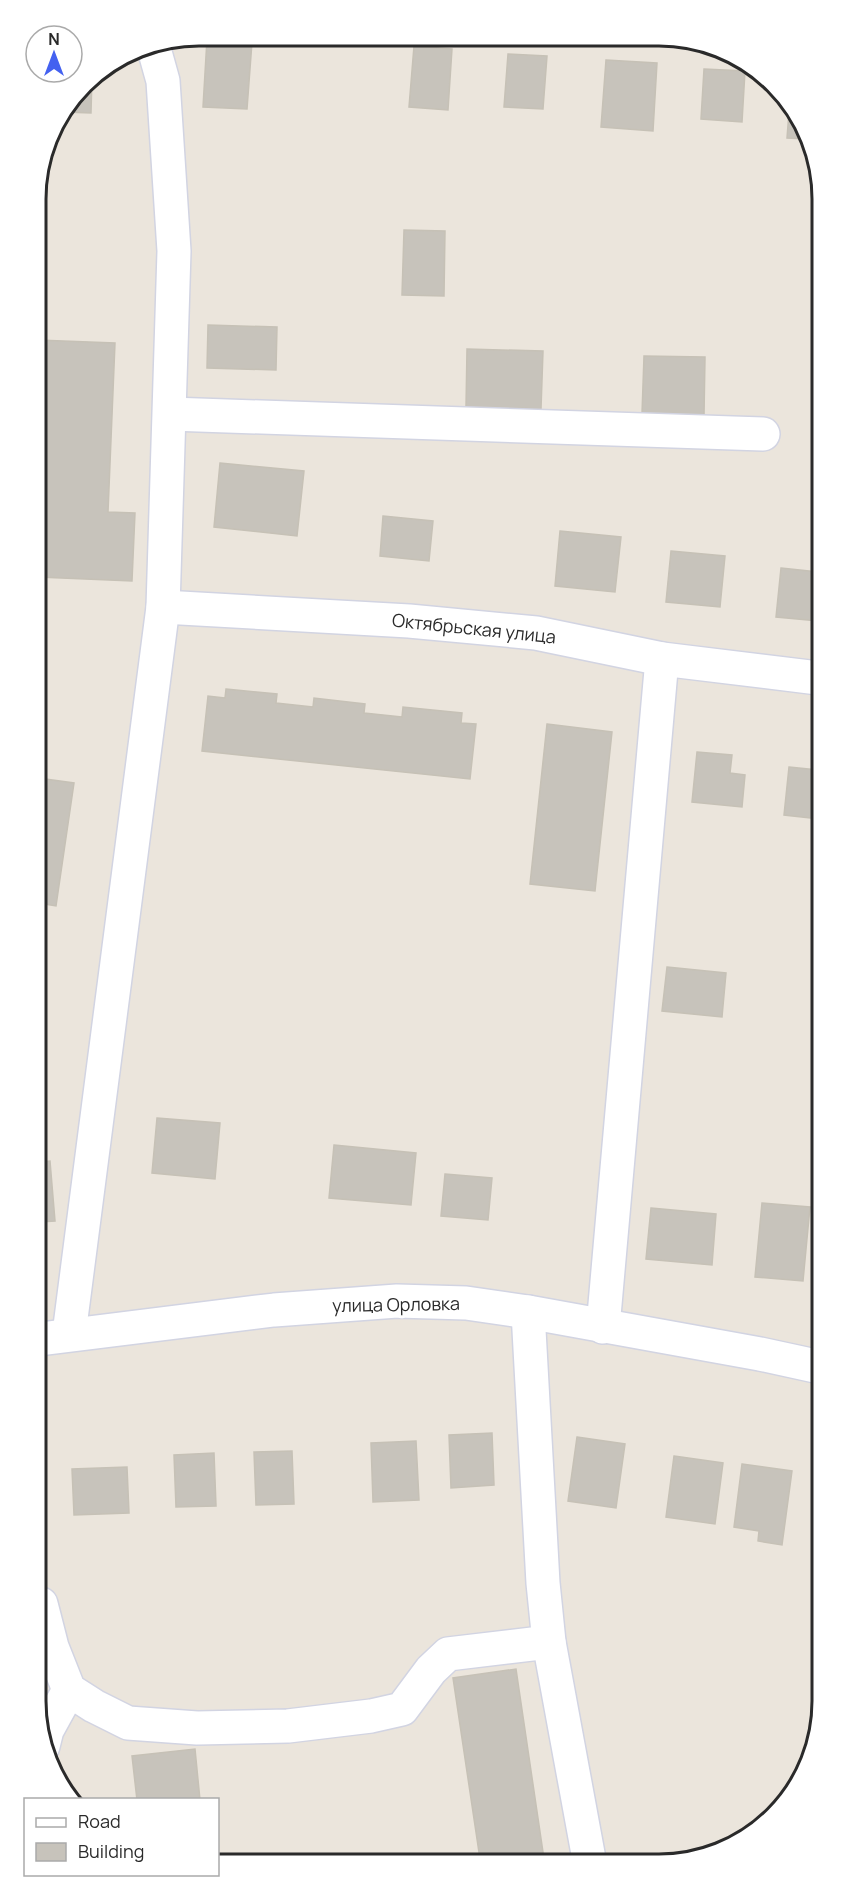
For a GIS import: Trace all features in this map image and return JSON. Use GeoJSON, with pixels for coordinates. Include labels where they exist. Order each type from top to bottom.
{"type":"FeatureCollection","features":[{"type":"Feature","properties":{"kind":"street"},"geometry":{"type":"LineString","coordinates":[[55,1337],[163,607],[174,251],[163,81],[155,53]]}},
{"type":"Feature","properties":{"kind":"street"},"geometry":{"type":"LineString","coordinates":[[170,414],[763,434]]}},
{"type":"Feature","properties":{"kind":"street","name":"Октябрьская улица"},"geometry":{"type":"LineString","coordinates":[[163,607],[410,621],[536,633],[662,658],[812,677]]}},
{"type":"Feature","properties":{"kind":"street"},"geometry":{"type":"LineString","coordinates":[[603,1327],[662,658]]}},
{"type":"Feature","properties":{"kind":"street","name":"улица Орловка"},"geometry":{"type":"LineString","coordinates":[[55,1337],[274,1310],[397,1301],[466,1303],[528,1312],[811,1365]]}},
{"type":"Feature","properties":{"kind":"street"},"geometry":{"type":"LineString","coordinates":[[528,1312],[542,1572],[549,1642],[587,1854]]}},
{"type":"Feature","properties":{"kind":"street"},"geometry":{"type":"LineString","coordinates":[[46,1624],[52,1647],[69,1690],[128,1723],[197,1728],[288,1726],[371,1716],[402,1708],[432,1670],[448,1654],[549,1642]]}},
{"type":"Feature","properties":{"kind":"street"},"geometry":{"type":"LineString","coordinates":[[49,1726],[69,1690]]}},
{"type":"Feature","properties":{"kind":"building"},"geometry":{"type":"Polygon","coordinates":[[[207,46],[252,46],[247,109],[203,107],[207,46]]]}},
{"type":"Feature","properties":{"kind":"building"},"geometry":{"type":"Polygon","coordinates":[[[414,46],[452,49],[448,110],[409,107],[414,46]]]}},
{"type":"Feature","properties":{"kind":"building"},"geometry":{"type":"Polygon","coordinates":[[[508,54],[547,56],[543,109],[504,107],[508,54]]]}},
{"type":"Feature","properties":{"kind":"building"},"geometry":{"type":"Polygon","coordinates":[[[606,60],[657,63],[653,131],[601,127],[606,60]]]}},
{"type":"Feature","properties":{"kind":"building"},"geometry":{"type":"Polygon","coordinates":[[[704,69],[745,73],[742,122],[701,119],[704,69]]]}},
{"type":"Feature","properties":{"kind":"building"},"geometry":{"type":"Polygon","coordinates":[[[92,90],[91,113],[73,112],[92,90]]]}},
{"type":"Feature","properties":{"kind":"building"},"geometry":{"type":"Polygon","coordinates":[[[788,118],[799,139],[787,138],[788,118]]]}},
{"type":"Feature","properties":{"kind":"building"},"geometry":{"type":"Polygon","coordinates":[[[404,230],[445,231],[444,296],[402,295],[404,230]]]}},
{"type":"Feature","properties":{"kind":"building"},"geometry":{"type":"Polygon","coordinates":[[[208,325],[277,327],[276,370],[207,368],[208,325]]]}},
{"type":"Feature","properties":{"kind":"building"},"geometry":{"type":"Polygon","coordinates":[[[47,340],[115,343],[108,512],[135,513],[132,581],[47,577],[47,340]]]}},
{"type":"Feature","properties":{"kind":"building"},"geometry":{"type":"Polygon","coordinates":[[[467,349],[543,351],[541,409],[466,407],[467,349]]]}},
{"type":"Feature","properties":{"kind":"building"},"geometry":{"type":"Polygon","coordinates":[[[644,356],[705,357],[704,416],[642,414],[644,356]]]}},
{"type":"Feature","properties":{"kind":"building"},"geometry":{"type":"Polygon","coordinates":[[[220,463],[304,471],[297,536],[214,527],[220,463]]]}},
{"type":"Feature","properties":{"kind":"building"},"geometry":{"type":"Polygon","coordinates":[[[383,516],[433,521],[429,561],[380,556],[383,516]]]}},
{"type":"Feature","properties":{"kind":"building"},"geometry":{"type":"Polygon","coordinates":[[[560,531],[621,537],[615,592],[555,586],[560,531]]]}},
{"type":"Feature","properties":{"kind":"building"},"geometry":{"type":"Polygon","coordinates":[[[671,551],[725,556],[720,607],[666,602],[671,551]]]}},
{"type":"Feature","properties":{"kind":"building"},"geometry":{"type":"Polygon","coordinates":[[[781,568],[812,571],[812,620],[776,617],[781,568]]]}},
{"type":"Feature","properties":{"kind":"building"},"geometry":{"type":"Polygon","coordinates":[[[226,689],[277,694],[276,703],[313,707],[314,698],[365,704],[364,713],[402,717],[403,707],[462,713],[461,723],[476,724],[470,779],[202,751],[208,696],[225,698],[226,689]]]}},
{"type":"Feature","properties":{"kind":"building"},"geometry":{"type":"Polygon","coordinates":[[[547,724],[612,732],[595,891],[530,884],[547,724]]]}},
{"type":"Feature","properties":{"kind":"building"},"geometry":{"type":"Polygon","coordinates":[[[697,752],[732,755],[730,773],[745,775],[742,807],[692,802],[697,752]]]}},
{"type":"Feature","properties":{"kind":"building"},"geometry":{"type":"Polygon","coordinates":[[[789,767],[812,769],[812,818],[784,815],[789,767]]]}},
{"type":"Feature","properties":{"kind":"building"},"geometry":{"type":"Polygon","coordinates":[[[47,779],[74,783],[56,906],[47,904],[47,779]]]}},
{"type":"Feature","properties":{"kind":"building"},"geometry":{"type":"Polygon","coordinates":[[[667,967],[726,973],[722,1017],[662,1011],[667,967]]]}},
{"type":"Feature","properties":{"kind":"building"},"geometry":{"type":"Polygon","coordinates":[[[157,1118],[220,1123],[215,1179],[152,1173],[157,1118]]]}},
{"type":"Feature","properties":{"kind":"building"},"geometry":{"type":"Polygon","coordinates":[[[334,1145],[416,1153],[411,1205],[329,1198],[334,1145]]]}},
{"type":"Feature","properties":{"kind":"building"},"geometry":{"type":"Polygon","coordinates":[[[46,1161],[50,1161],[55,1221],[46,1222],[46,1161]]]}},
{"type":"Feature","properties":{"kind":"building"},"geometry":{"type":"Polygon","coordinates":[[[445,1174],[492,1178],[488,1220],[441,1216],[445,1174]]]}},
{"type":"Feature","properties":{"kind":"building"},"geometry":{"type":"Polygon","coordinates":[[[762,1203],[810,1207],[803,1281],[755,1277],[762,1203]]]}},
{"type":"Feature","properties":{"kind":"building"},"geometry":{"type":"Polygon","coordinates":[[[651,1208],[716,1214],[712,1265],[646,1259],[651,1208]]]}},
{"type":"Feature","properties":{"kind":"building"},"geometry":{"type":"Polygon","coordinates":[[[492,1433],[494,1485],[451,1488],[449,1435],[492,1433]]]}},
{"type":"Feature","properties":{"kind":"building"},"geometry":{"type":"Polygon","coordinates":[[[577,1437],[625,1444],[616,1508],[568,1501],[577,1437]]]}},
{"type":"Feature","properties":{"kind":"building"},"geometry":{"type":"Polygon","coordinates":[[[416,1441],[419,1500],[373,1502],[371,1443],[416,1441]]]}},
{"type":"Feature","properties":{"kind":"building"},"geometry":{"type":"Polygon","coordinates":[[[292,1451],[294,1504],[256,1505],[254,1452],[292,1451]]]}},
{"type":"Feature","properties":{"kind":"building"},"geometry":{"type":"Polygon","coordinates":[[[214,1453],[216,1506],[176,1507],[174,1455],[214,1453]]]}},
{"type":"Feature","properties":{"kind":"building"},"geometry":{"type":"Polygon","coordinates":[[[674,1456],[723,1463],[715,1524],[666,1517],[674,1456]]]}},
{"type":"Feature","properties":{"kind":"building"},"geometry":{"type":"Polygon","coordinates":[[[742,1464],[792,1471],[782,1545],[758,1541],[759,1531],[734,1527],[742,1464]]]}},
{"type":"Feature","properties":{"kind":"building"},"geometry":{"type":"Polygon","coordinates":[[[127,1467],[129,1513],[74,1515],[72,1469],[127,1467]]]}},
{"type":"Feature","properties":{"kind":"building"},"geometry":{"type":"Polygon","coordinates":[[[516,1669],[543,1854],[479,1854],[453,1678],[516,1669]]]}},
{"type":"Feature","properties":{"kind":"building"},"geometry":{"type":"Polygon","coordinates":[[[195,1749],[200,1798],[137,1798],[132,1756],[195,1749]]]}}]}
